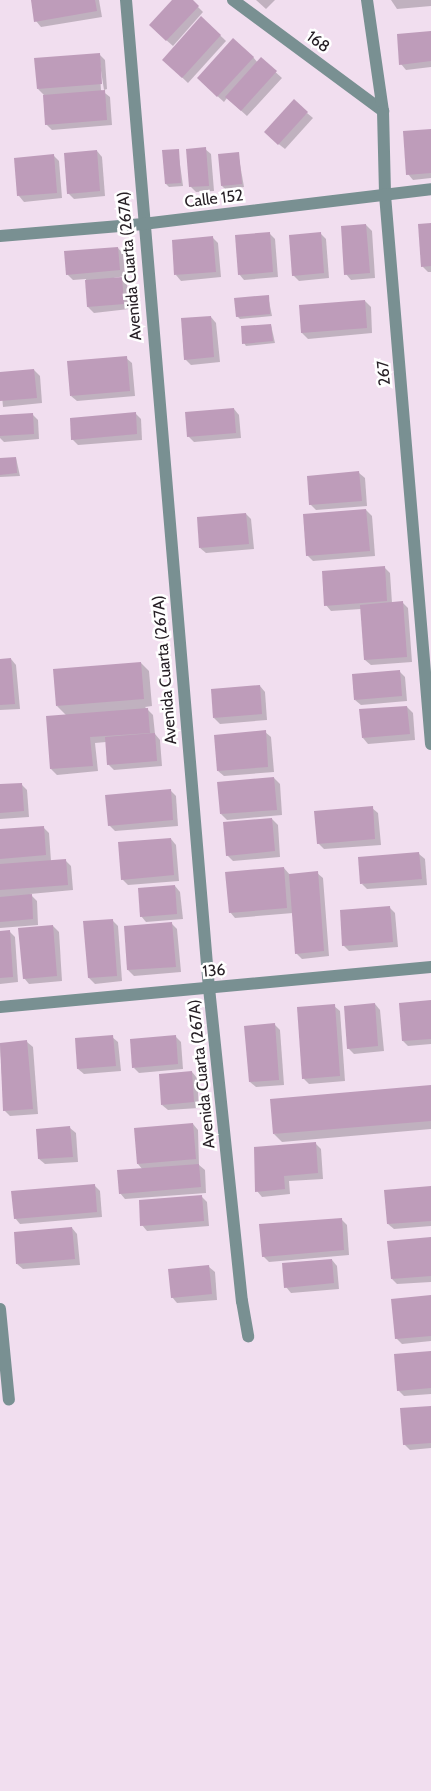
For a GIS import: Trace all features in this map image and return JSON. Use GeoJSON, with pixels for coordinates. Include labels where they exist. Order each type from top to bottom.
{"type":"FeatureCollection","features":[{"type":"Feature","properties":{"kind":"street","name":"Avenida Cuarta (267A)"},"geometry":{"type":"LineString","coordinates":[[126,0],[143,224],[209,988],[242,1301],[248,1336]]}},
{"type":"Feature","properties":{"kind":"street","name":"168"},"geometry":{"type":"LineString","coordinates":[[233,0],[383,111]]}},
{"type":"Feature","properties":{"kind":"street","name":"267"},"geometry":{"type":"LineString","coordinates":[[366,0],[383,111],[385,195],[431,744]]}},
{"type":"Feature","properties":{"kind":"street","name":"Calle 152"},"geometry":{"type":"LineString","coordinates":[[0,236],[143,224],[431,189]]}},
{"type":"Feature","properties":{"kind":"street","name":"136"},"geometry":{"type":"LineString","coordinates":[[0,1007],[431,968]]}},
{"type":"Feature","properties":{"kind":"street"},"geometry":{"type":"LineString","coordinates":[[0,1309],[8,1400]]}},
{"type":"Feature","properties":{"kind":"building"},"geometry":{"type":"Polygon","coordinates":[[[31,0],[95,0],[97,11],[34,22],[31,0]]]}},
{"type":"Feature","properties":{"kind":"building"},"geometry":{"type":"Polygon","coordinates":[[[172,0],[193,0],[199,6],[166,41],[149,25],[172,0]]]}},
{"type":"Feature","properties":{"kind":"building"},"geometry":{"type":"Polygon","coordinates":[[[201,16],[221,35],[182,78],[162,60],[201,16]]]}},
{"type":"Feature","properties":{"kind":"building"},"geometry":{"type":"Polygon","coordinates":[[[431,31],[431,61],[399,65],[397,34],[431,31]]]}},
{"type":"Feature","properties":{"kind":"building"},"geometry":{"type":"Polygon","coordinates":[[[233,38],[254,57],[217,97],[197,78],[233,38]]]}},
{"type":"Feature","properties":{"kind":"building"},"geometry":{"type":"Polygon","coordinates":[[[100,53],[102,84],[37,89],[34,58],[100,53]]]}},
{"type":"Feature","properties":{"kind":"building"},"geometry":{"type":"Polygon","coordinates":[[[261,57],[277,71],[241,111],[225,97],[261,57]]]}},
{"type":"Feature","properties":{"kind":"building"},"geometry":{"type":"Polygon","coordinates":[[[105,90],[107,120],[45,125],[43,95],[105,90]]]}},
{"type":"Feature","properties":{"kind":"building"},"geometry":{"type":"Polygon","coordinates":[[[294,99],[308,112],[278,145],[264,132],[294,99]]]}},
{"type":"Feature","properties":{"kind":"building"},"geometry":{"type":"Polygon","coordinates":[[[431,129],[431,173],[406,175],[403,131],[431,129]]]}},
{"type":"Feature","properties":{"kind":"building"},"geometry":{"type":"Polygon","coordinates":[[[206,147],[209,186],[189,187],[186,149],[206,147]]]}},
{"type":"Feature","properties":{"kind":"building"},"geometry":{"type":"Polygon","coordinates":[[[179,149],[181,183],[165,184],[162,150],[179,149]]]}},
{"type":"Feature","properties":{"kind":"building"},"geometry":{"type":"Polygon","coordinates":[[[97,150],[100,191],[67,194],[64,153],[97,150]]]}},
{"type":"Feature","properties":{"kind":"building"},"geometry":{"type":"Polygon","coordinates":[[[239,152],[242,184],[221,186],[218,154],[239,152]]]}},
{"type":"Feature","properties":{"kind":"building"},"geometry":{"type":"Polygon","coordinates":[[[54,154],[57,193],[17,196],[14,158],[54,154]]]}},
{"type":"Feature","properties":{"kind":"building"},"geometry":{"type":"Polygon","coordinates":[[[431,223],[431,266],[421,267],[418,224],[431,223]]]}},
{"type":"Feature","properties":{"kind":"building"},"geometry":{"type":"Polygon","coordinates":[[[366,224],[370,273],[344,275],[341,226],[366,224]]]}},
{"type":"Feature","properties":{"kind":"building"},"geometry":{"type":"Polygon","coordinates":[[[270,232],[273,272],[238,275],[235,235],[270,232]]]}},
{"type":"Feature","properties":{"kind":"building"},"geometry":{"type":"Polygon","coordinates":[[[321,232],[324,273],[292,276],[289,235],[321,232]]]}},
{"type":"Feature","properties":{"kind":"building"},"geometry":{"type":"Polygon","coordinates":[[[213,236],[216,272],[174,275],[172,240],[213,236]]]}},
{"type":"Feature","properties":{"kind":"building"},"geometry":{"type":"Polygon","coordinates":[[[118,247],[120,270],[66,275],[64,251],[118,247]]]}},
{"type":"Feature","properties":{"kind":"building"},"geometry":{"type":"Polygon","coordinates":[[[122,277],[124,304],[87,307],[85,280],[122,277]]]}},
{"type":"Feature","properties":{"kind":"building"},"geometry":{"type":"Polygon","coordinates":[[[269,295],[270,314],[236,317],[234,298],[269,295]]]}},
{"type":"Feature","properties":{"kind":"building"},"geometry":{"type":"Polygon","coordinates":[[[365,300],[367,328],[301,333],[299,305],[365,300]]]}},
{"type":"Feature","properties":{"kind":"building"},"geometry":{"type":"Polygon","coordinates":[[[211,316],[214,357],[184,360],[181,318],[211,316]]]}},
{"type":"Feature","properties":{"kind":"building"},"geometry":{"type":"Polygon","coordinates":[[[271,324],[273,341],[242,344],[241,326],[271,324]]]}},
{"type":"Feature","properties":{"kind":"building"},"geometry":{"type":"Polygon","coordinates":[[[127,356],[130,391],[70,396],[67,361],[127,356]]]}},
{"type":"Feature","properties":{"kind":"building"},"geometry":{"type":"Polygon","coordinates":[[[34,369],[37,398],[0,401],[0,372],[34,369]]]}},
{"type":"Feature","properties":{"kind":"building"},"geometry":{"type":"Polygon","coordinates":[[[234,408],[236,433],[187,437],[185,412],[234,408]]]}},
{"type":"Feature","properties":{"kind":"building"},"geometry":{"type":"Polygon","coordinates":[[[136,412],[137,434],[71,440],[70,418],[136,412]]]}},
{"type":"Feature","properties":{"kind":"building"},"geometry":{"type":"Polygon","coordinates":[[[33,413],[34,434],[0,436],[0,415],[33,413]]]}},
{"type":"Feature","properties":{"kind":"building"},"geometry":{"type":"Polygon","coordinates":[[[16,457],[17,473],[0,475],[0,458],[16,457]]]}},
{"type":"Feature","properties":{"kind":"building"},"geometry":{"type":"Polygon","coordinates":[[[359,471],[362,501],[309,505],[307,476],[359,471]]]}},
{"type":"Feature","properties":{"kind":"building"},"geometry":{"type":"Polygon","coordinates":[[[366,509],[370,551],[306,556],[303,514],[366,509]]]}},
{"type":"Feature","properties":{"kind":"building"},"geometry":{"type":"Polygon","coordinates":[[[246,513],[249,544],[199,548],[197,517],[246,513]]]}},
{"type":"Feature","properties":{"kind":"building"},"geometry":{"type":"Polygon","coordinates":[[[385,566],[387,601],[324,606],[322,571],[385,566]]]}},
{"type":"Feature","properties":{"kind":"building"},"geometry":{"type":"Polygon","coordinates":[[[403,601],[407,657],[364,660],[360,605],[403,601]]]}},
{"type":"Feature","properties":{"kind":"building"},"geometry":{"type":"Polygon","coordinates":[[[11,658],[15,704],[0,705],[0,659],[11,658]]]}},
{"type":"Feature","properties":{"kind":"building"},"geometry":{"type":"Polygon","coordinates":[[[141,662],[144,699],[56,706],[53,669],[141,662]]]}},
{"type":"Feature","properties":{"kind":"building"},"geometry":{"type":"Polygon","coordinates":[[[400,670],[402,696],[354,700],[352,674],[400,670]]]}},
{"type":"Feature","properties":{"kind":"building"},"geometry":{"type":"Polygon","coordinates":[[[260,685],[262,714],[213,718],[211,689],[260,685]]]}},
{"type":"Feature","properties":{"kind":"building"},"geometry":{"type":"Polygon","coordinates":[[[407,706],[410,734],[362,738],[359,709],[407,706]]]}},
{"type":"Feature","properties":{"kind":"building"},"geometry":{"type":"Polygon","coordinates":[[[148,708],[150,733],[90,737],[93,766],[50,769],[46,716],[148,708]]]}},
{"type":"Feature","properties":{"kind":"building"},"geometry":{"type":"Polygon","coordinates":[[[266,730],[268,767],[217,771],[214,735],[266,730]]]}},
{"type":"Feature","properties":{"kind":"building"},"geometry":{"type":"Polygon","coordinates":[[[155,733],[157,761],[107,765],[105,737],[155,733]]]}},
{"type":"Feature","properties":{"kind":"building"},"geometry":{"type":"Polygon","coordinates":[[[274,777],[277,810],[220,814],[217,782],[274,777]]]}},
{"type":"Feature","properties":{"kind":"building"},"geometry":{"type":"Polygon","coordinates":[[[22,783],[24,811],[0,813],[0,784],[22,783]]]}},
{"type":"Feature","properties":{"kind":"building"},"geometry":{"type":"Polygon","coordinates":[[[171,789],[173,820],[108,826],[105,795],[171,789]]]}},
{"type":"Feature","properties":{"kind":"building"},"geometry":{"type":"Polygon","coordinates":[[[373,806],[375,839],[317,844],[314,811],[373,806]]]}},
{"type":"Feature","properties":{"kind":"building"},"geometry":{"type":"Polygon","coordinates":[[[272,818],[275,851],[226,856],[223,822],[272,818]]]}},
{"type":"Feature","properties":{"kind":"building"},"geometry":{"type":"Polygon","coordinates":[[[44,826],[46,855],[0,859],[0,829],[44,826]]]}},
{"type":"Feature","properties":{"kind":"building"},"geometry":{"type":"Polygon","coordinates":[[[171,838],[174,875],[121,880],[118,842],[171,838]]]}},
{"type":"Feature","properties":{"kind":"building"},"geometry":{"type":"Polygon","coordinates":[[[419,852],[422,879],[360,884],[358,857],[419,852]]]}},
{"type":"Feature","properties":{"kind":"building"},"geometry":{"type":"Polygon","coordinates":[[[66,859],[68,885],[0,890],[0,864],[66,859]]]}},
{"type":"Feature","properties":{"kind":"building"},"geometry":{"type":"Polygon","coordinates":[[[284,867],[287,908],[229,913],[225,872],[284,867]]]}},
{"type":"Feature","properties":{"kind":"building"},"geometry":{"type":"Polygon","coordinates":[[[318,871],[324,951],[295,954],[289,874],[318,871]]]}},
{"type":"Feature","properties":{"kind":"building"},"geometry":{"type":"Polygon","coordinates":[[[175,885],[177,914],[140,917],[138,888],[175,885]]]}},
{"type":"Feature","properties":{"kind":"building"},"geometry":{"type":"Polygon","coordinates":[[[32,894],[33,919],[0,922],[0,897],[32,894]]]}},
{"type":"Feature","properties":{"kind":"building"},"geometry":{"type":"Polygon","coordinates":[[[390,906],[393,942],[342,946],[340,910],[390,906]]]}},
{"type":"Feature","properties":{"kind":"building"},"geometry":{"type":"Polygon","coordinates":[[[113,919],[117,976],[88,978],[83,921],[113,919]]]}},
{"type":"Feature","properties":{"kind":"building"},"geometry":{"type":"Polygon","coordinates":[[[172,922],[176,967],[127,970],[124,926],[172,922]]]}},
{"type":"Feature","properties":{"kind":"building"},"geometry":{"type":"Polygon","coordinates":[[[53,925],[57,976],[23,979],[18,928],[53,925]]]}},
{"type":"Feature","properties":{"kind":"building"},"geometry":{"type":"Polygon","coordinates":[[[10,930],[13,977],[0,978],[0,931],[10,930]]]}},
{"type":"Feature","properties":{"kind":"building"},"geometry":{"type":"Polygon","coordinates":[[[431,1000],[431,1039],[402,1041],[399,1003],[431,1000]]]}},
{"type":"Feature","properties":{"kind":"building"},"geometry":{"type":"Polygon","coordinates":[[[375,1003],[378,1046],[347,1049],[344,1006],[375,1003]]]}},
{"type":"Feature","properties":{"kind":"building"},"geometry":{"type":"Polygon","coordinates":[[[335,1004],[340,1076],[302,1079],[297,1007],[335,1004]]]}},
{"type":"Feature","properties":{"kind":"building"},"geometry":{"type":"Polygon","coordinates":[[[275,1023],[279,1080],[249,1082],[244,1026],[275,1023]]]}},
{"type":"Feature","properties":{"kind":"building"},"geometry":{"type":"Polygon","coordinates":[[[113,1035],[116,1066],[77,1069],[75,1038],[113,1035]]]}},
{"type":"Feature","properties":{"kind":"building"},"geometry":{"type":"Polygon","coordinates":[[[176,1035],[178,1064],[132,1068],[130,1039],[176,1035]]]}},
{"type":"Feature","properties":{"kind":"building"},"geometry":{"type":"Polygon","coordinates":[[[27,1040],[33,1109],[3,1111],[0,1043],[27,1040]]]}},
{"type":"Feature","properties":{"kind":"building"},"geometry":{"type":"Polygon","coordinates":[[[192,1071],[194,1102],[161,1105],[159,1074],[192,1071]]]}},
{"type":"Feature","properties":{"kind":"building"},"geometry":{"type":"Polygon","coordinates":[[[431,1085],[431,1121],[273,1134],[270,1099],[431,1085]]]}},
{"type":"Feature","properties":{"kind":"building"},"geometry":{"type":"Polygon","coordinates":[[[193,1123],[196,1159],[137,1164],[134,1128],[193,1123]]]}},
{"type":"Feature","properties":{"kind":"building"},"geometry":{"type":"Polygon","coordinates":[[[70,1126],[73,1157],[38,1159],[36,1129],[70,1126]]]}},
{"type":"Feature","properties":{"kind":"building"},"geometry":{"type":"Polygon","coordinates":[[[316,1142],[318,1173],[284,1176],[285,1189],[255,1192],[254,1147],[316,1142]]]}},
{"type":"Feature","properties":{"kind":"building"},"geometry":{"type":"Polygon","coordinates":[[[199,1164],[201,1187],[119,1194],[117,1170],[199,1164]]]}},
{"type":"Feature","properties":{"kind":"building"},"geometry":{"type":"Polygon","coordinates":[[[95,1184],[97,1212],[14,1219],[11,1191],[95,1184]]]}},
{"type":"Feature","properties":{"kind":"building"},"geometry":{"type":"Polygon","coordinates":[[[431,1186],[431,1221],[387,1224],[384,1190],[431,1186]]]}},
{"type":"Feature","properties":{"kind":"building"},"geometry":{"type":"Polygon","coordinates":[[[202,1195],[204,1221],[140,1226],[139,1200],[202,1195]]]}},
{"type":"Feature","properties":{"kind":"building"},"geometry":{"type":"Polygon","coordinates":[[[342,1218],[344,1250],[262,1257],[259,1224],[342,1218]]]}},
{"type":"Feature","properties":{"kind":"building"},"geometry":{"type":"Polygon","coordinates":[[[72,1227],[75,1259],[16,1264],[14,1232],[72,1227]]]}},
{"type":"Feature","properties":{"kind":"building"},"geometry":{"type":"Polygon","coordinates":[[[431,1237],[431,1276],[391,1279],[387,1241],[431,1237]]]}},
{"type":"Feature","properties":{"kind":"building"},"geometry":{"type":"Polygon","coordinates":[[[332,1259],[334,1283],[284,1288],[282,1263],[332,1259]]]}},
{"type":"Feature","properties":{"kind":"building"},"geometry":{"type":"Polygon","coordinates":[[[209,1265],[212,1294],[171,1298],[168,1269],[209,1265]]]}},
{"type":"Feature","properties":{"kind":"building"},"geometry":{"type":"Polygon","coordinates":[[[431,1295],[431,1336],[395,1339],[391,1299],[431,1295]]]}},
{"type":"Feature","properties":{"kind":"building"},"geometry":{"type":"Polygon","coordinates":[[[431,1351],[431,1388],[397,1391],[394,1354],[431,1351]]]}},
{"type":"Feature","properties":{"kind":"building"},"geometry":{"type":"Polygon","coordinates":[[[431,1406],[431,1443],[403,1445],[400,1408],[431,1406]]]}}]}
